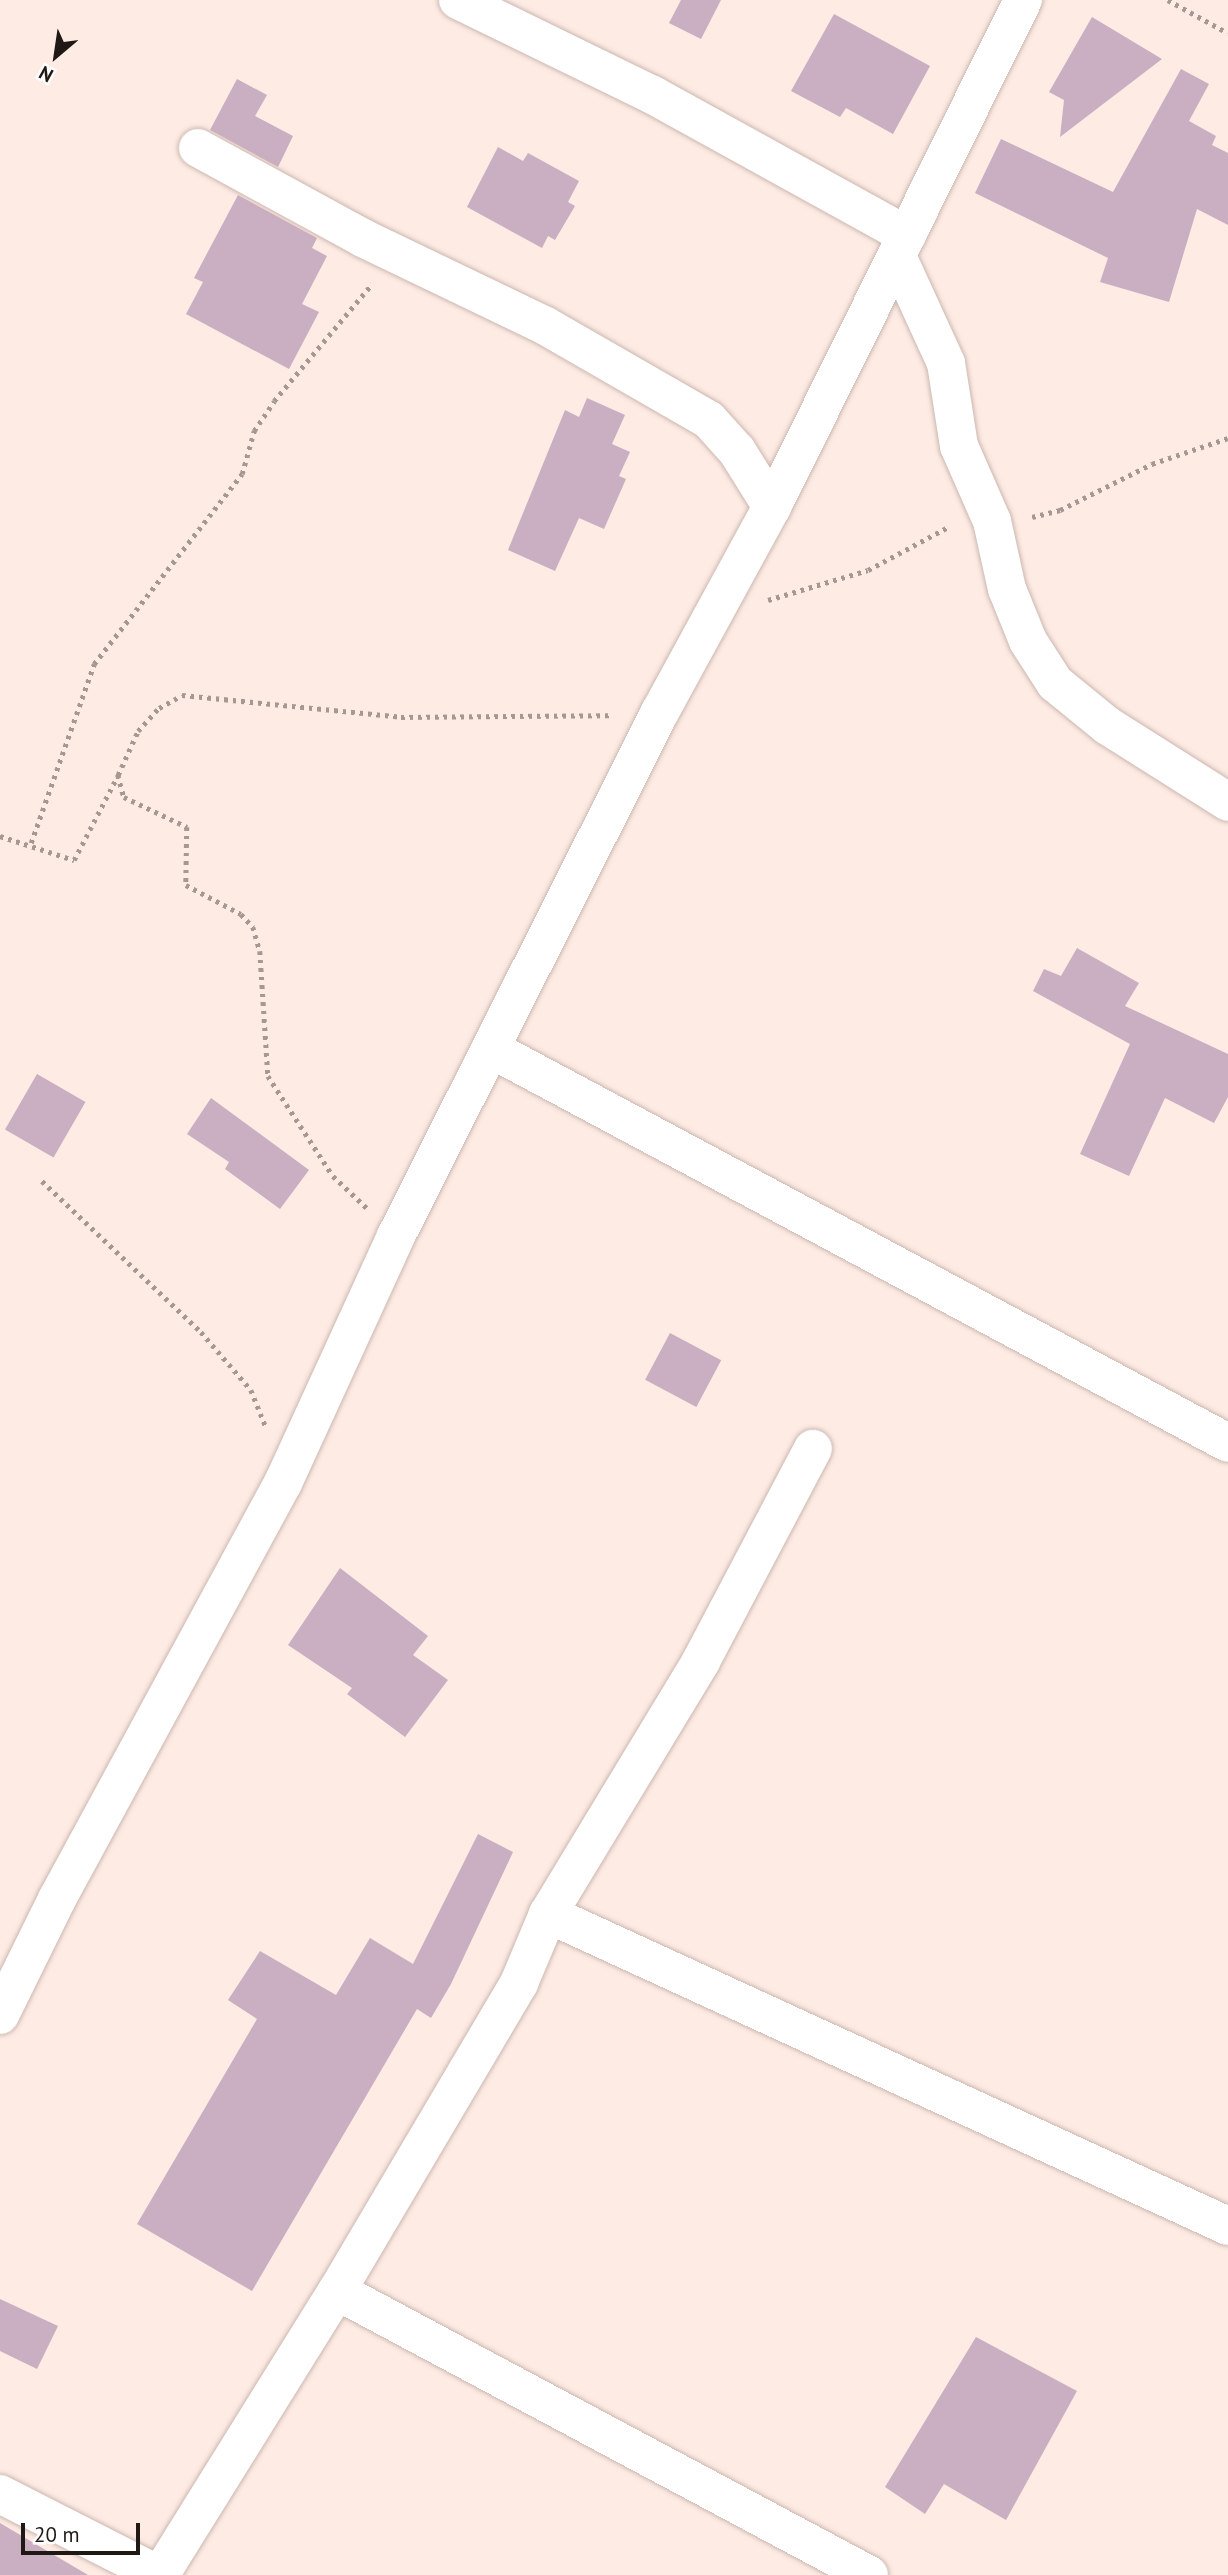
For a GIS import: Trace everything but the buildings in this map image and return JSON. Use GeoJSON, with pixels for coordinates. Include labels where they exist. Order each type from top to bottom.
{"type":"FeatureCollection","features":[{"type":"Feature","properties":{"kind":"street"},"geometry":{"type":"LineString","coordinates":[[458,0],[653,95],[902,245],[946,363],[959,446],[988,513],[1011,599],[1028,641],[1055,682],[1108,726],[1228,802]]}},
{"type":"Feature","properties":{"kind":"street"},"geometry":{"type":"LineString","coordinates":[[0,2015],[57,1899],[283,1483],[396,1236],[493,1050],[660,712],[714,618],[772,507],[1023,0]]}},
{"type":"Feature","properties":{"kind":"street"},"geometry":{"type":"LineString","coordinates":[[198,148],[399,254],[556,332],[709,420],[737,451],[772,507]]}},
{"type":"Feature","properties":{"kind":"street"},"geometry":{"type":"LineString","coordinates":[[493,1050],[1228,1443]]}},
{"type":"Feature","properties":{"kind":"street"},"geometry":{"type":"LineString","coordinates":[[0,2494],[160,2575],[337,2291],[519,1983],[548,1914],[701,1661],[813,1449]]}},
{"type":"Feature","properties":{"kind":"street"},"geometry":{"type":"LineString","coordinates":[[548,1914],[1228,2226]]}},
{"type":"Feature","properties":{"kind":"street"},"geometry":{"type":"LineString","coordinates":[[337,2291],[869,2575]]}},
{"type":"Feature","properties":{"kind":"path"},"geometry":{"type":"LineString","coordinates":[[1168,0],[1228,33]]}},
{"type":"Feature","properties":{"kind":"path"},"geometry":{"type":"LineString","coordinates":[[31,843],[94,664],[242,474],[254,431],[274,401],[399,254]]}},
{"type":"Feature","properties":{"kind":"path"},"geometry":{"type":"LineString","coordinates":[[714,618],[868,570],[988,513],[1046,515],[1152,464],[1228,438]]}},
{"type":"Feature","properties":{"kind":"path"},"geometry":{"type":"LineString","coordinates":[[0,836],[31,843],[74,859],[138,731],[159,708],[183,695],[401,717],[563,719],[660,712]]}},
{"type":"Feature","properties":{"kind":"path"},"geometry":{"type":"LineString","coordinates":[[118,775],[124,797],[187,827],[186,885],[241,914],[253,927],[263,978],[268,1076],[333,1176],[396,1236]]}},
{"type":"Feature","properties":{"kind":"path"},"geometry":{"type":"LineString","coordinates":[[42,1181],[201,1332],[251,1390],[283,1483]]}}]}
